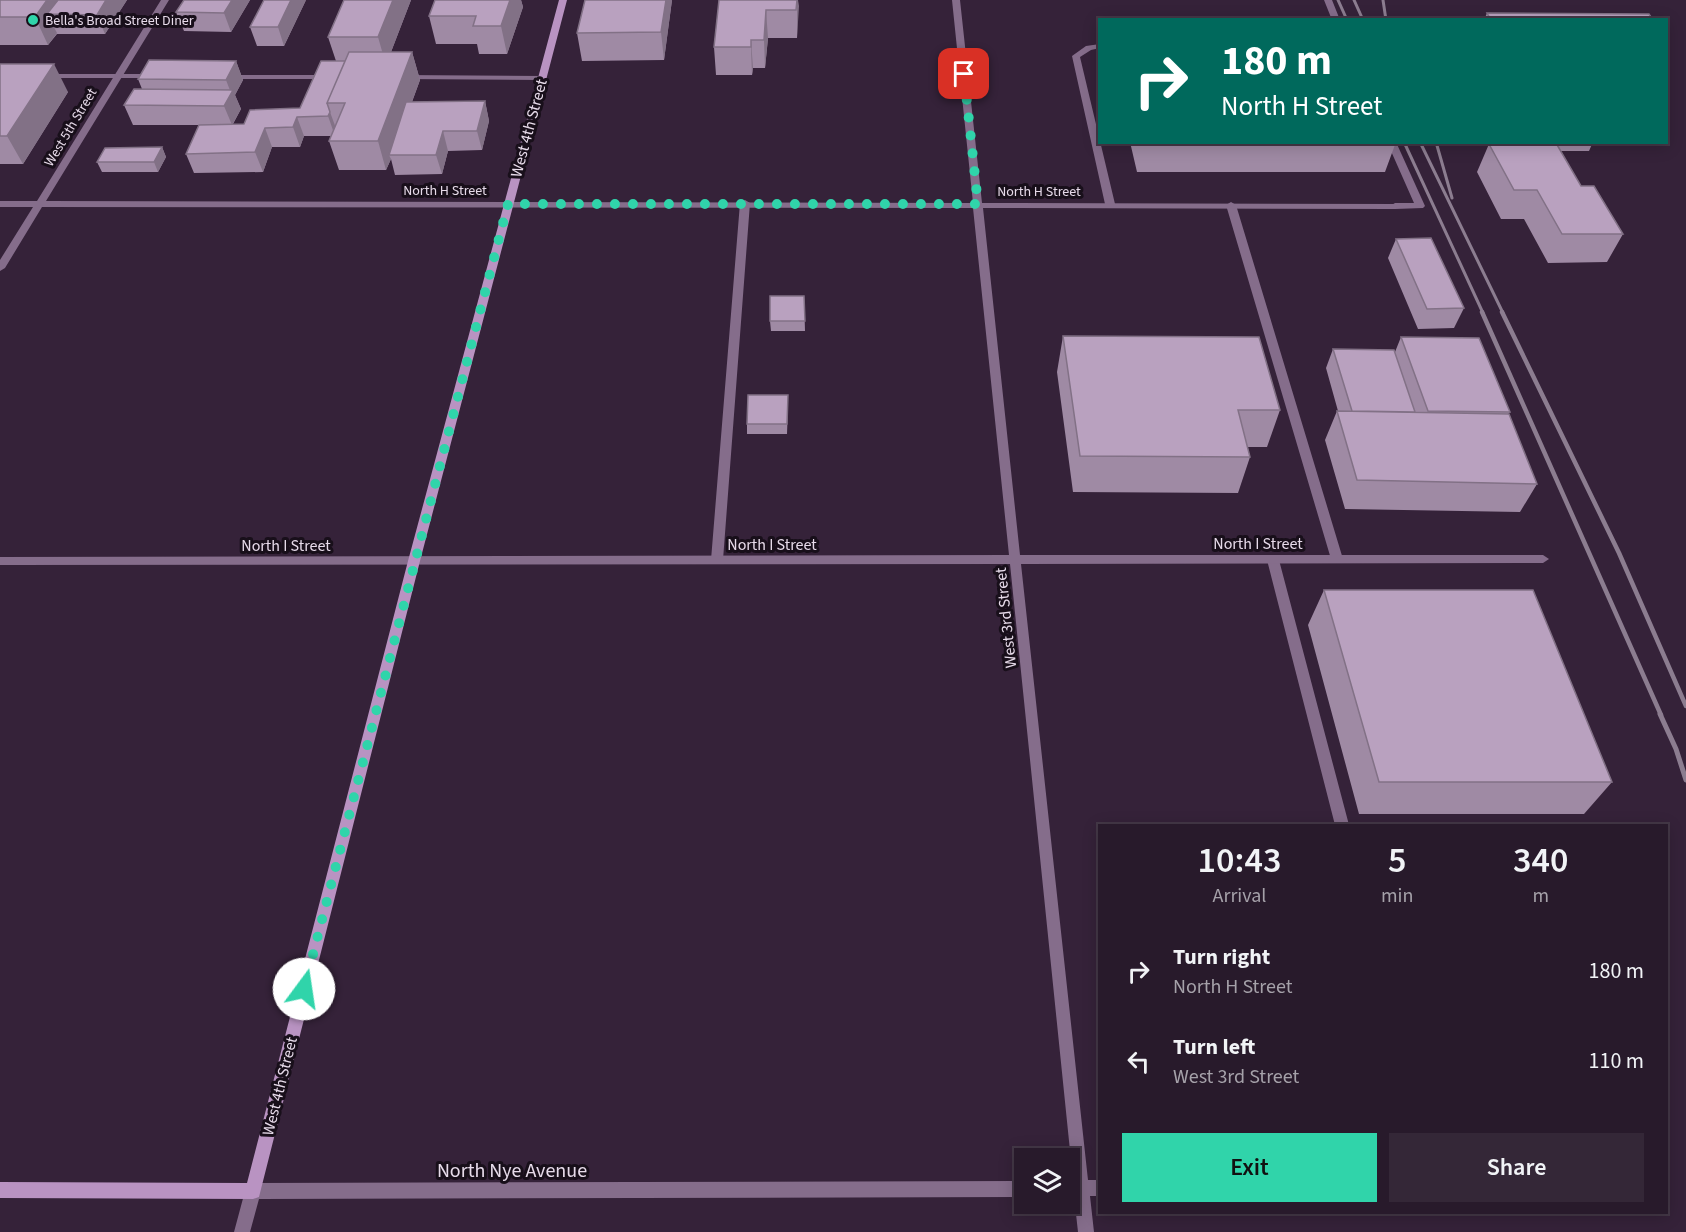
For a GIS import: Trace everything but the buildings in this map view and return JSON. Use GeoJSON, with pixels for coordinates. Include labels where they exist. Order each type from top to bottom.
{"type":"FeatureCollection","features":[{"type":"Feature","properties":{"kind":"street","name":"West 5th Street"},"geometry":{"type":"LineString","coordinates":[[0,268],[165,0]]}},
{"type":"Feature","properties":{"kind":"street","name":"West 4th Street"},"geometry":{"type":"LineString","coordinates":[[242,1232],[414,561],[563,0]]}},
{"type":"Feature","properties":{"kind":"street","name":"West 3rd Street"},"geometry":{"type":"LineString","coordinates":[[956,0],[1015,561],[1071,1148]]}},
{"type":"Feature","properties":{"kind":"street"},"geometry":{"type":"LineString","coordinates":[[1328,0],[1335,18]]}},
{"type":"Feature","properties":{"kind":"street"},"geometry":{"type":"LineString","coordinates":[[1098,46],[1089,48],[1076,56],[1110,204]]}},
{"type":"Feature","properties":{"kind":"street"},"geometry":{"type":"LineString","coordinates":[[35,76],[164,76]]}},
{"type":"Feature","properties":{"kind":"street"},"geometry":{"type":"LineString","coordinates":[[211,77],[341,77]]}},
{"type":"Feature","properties":{"kind":"street"},"geometry":{"type":"LineString","coordinates":[[388,77],[542,78]]}},
{"type":"Feature","properties":{"kind":"street","name":"North H Street"},"geometry":{"type":"LineString","coordinates":[[0,204],[745,203],[1420,206],[1392,144]]}},
{"type":"Feature","properties":{"kind":"street"},"geometry":{"type":"LineString","coordinates":[[717,560],[745,203]]}},
{"type":"Feature","properties":{"kind":"street"},"geometry":{"type":"LineString","coordinates":[[1231,205],[1337,559]]}},
{"type":"Feature","properties":{"kind":"street","name":"North I Street"},"geometry":{"type":"LineString","coordinates":[[0,561],[1015,561],[1543,558]]}},
{"type":"Feature","properties":{"kind":"street"},"geometry":{"type":"LineString","coordinates":[[1273,560],[1342,824]]}},
{"type":"Feature","properties":{"kind":"street"},"geometry":{"type":"LineString","coordinates":[[1080,1188],[1098,1188]]}},
{"type":"Feature","properties":{"kind":"street","name":"North Nye Avenue"},"geometry":{"type":"LineString","coordinates":[[0,1190],[1014,1189]]}},
{"type":"Feature","properties":{"kind":"street","name":"West 3rd Street"},"geometry":{"type":"LineString","coordinates":[[1080,1208],[1086,1232]]}},
{"type":"Feature","properties":{"kind":"railway"},"geometry":{"type":"LineString","coordinates":[[1338,0],[1346,18]]}},
{"type":"Feature","properties":{"kind":"railway"},"geometry":{"type":"LineString","coordinates":[[1354,0],[1362,18]]}},
{"type":"Feature","properties":{"kind":"railway"},"geometry":{"type":"LineString","coordinates":[[1383,0],[1386,18]]}},
{"type":"Feature","properties":{"kind":"railway"},"geometry":{"type":"LineString","coordinates":[[1405,144],[1483,313]]}},
{"type":"Feature","properties":{"kind":"railway"},"geometry":{"type":"LineString","coordinates":[[1421,144],[1503,313]]}},
{"type":"Feature","properties":{"kind":"railway"},"geometry":{"type":"LineString","coordinates":[[1437,144],[1452,198]]}},
{"type":"Feature","properties":{"kind":"railway"},"geometry":{"type":"LineString","coordinates":[[1482,312],[1661,715]]}},
{"type":"Feature","properties":{"kind":"railway"},"geometry":{"type":"LineString","coordinates":[[1502,312],[1619,553],[1686,706]]}},
{"type":"Feature","properties":{"kind":"railway"},"geometry":{"type":"LineString","coordinates":[[1660,714],[1676,749],[1686,780]]}},
{"type":"Feature","properties":{"kind":"place","name":"Bella's Broad Street Diner"},"geometry":{"type":"Point","coordinates":[33,20]}},
{"type":"Feature","properties":{"kind":"route"},"geometry":{"type":"LineString","coordinates":[[304,989],[508,204],[978,204],[964,74]]}}]}
